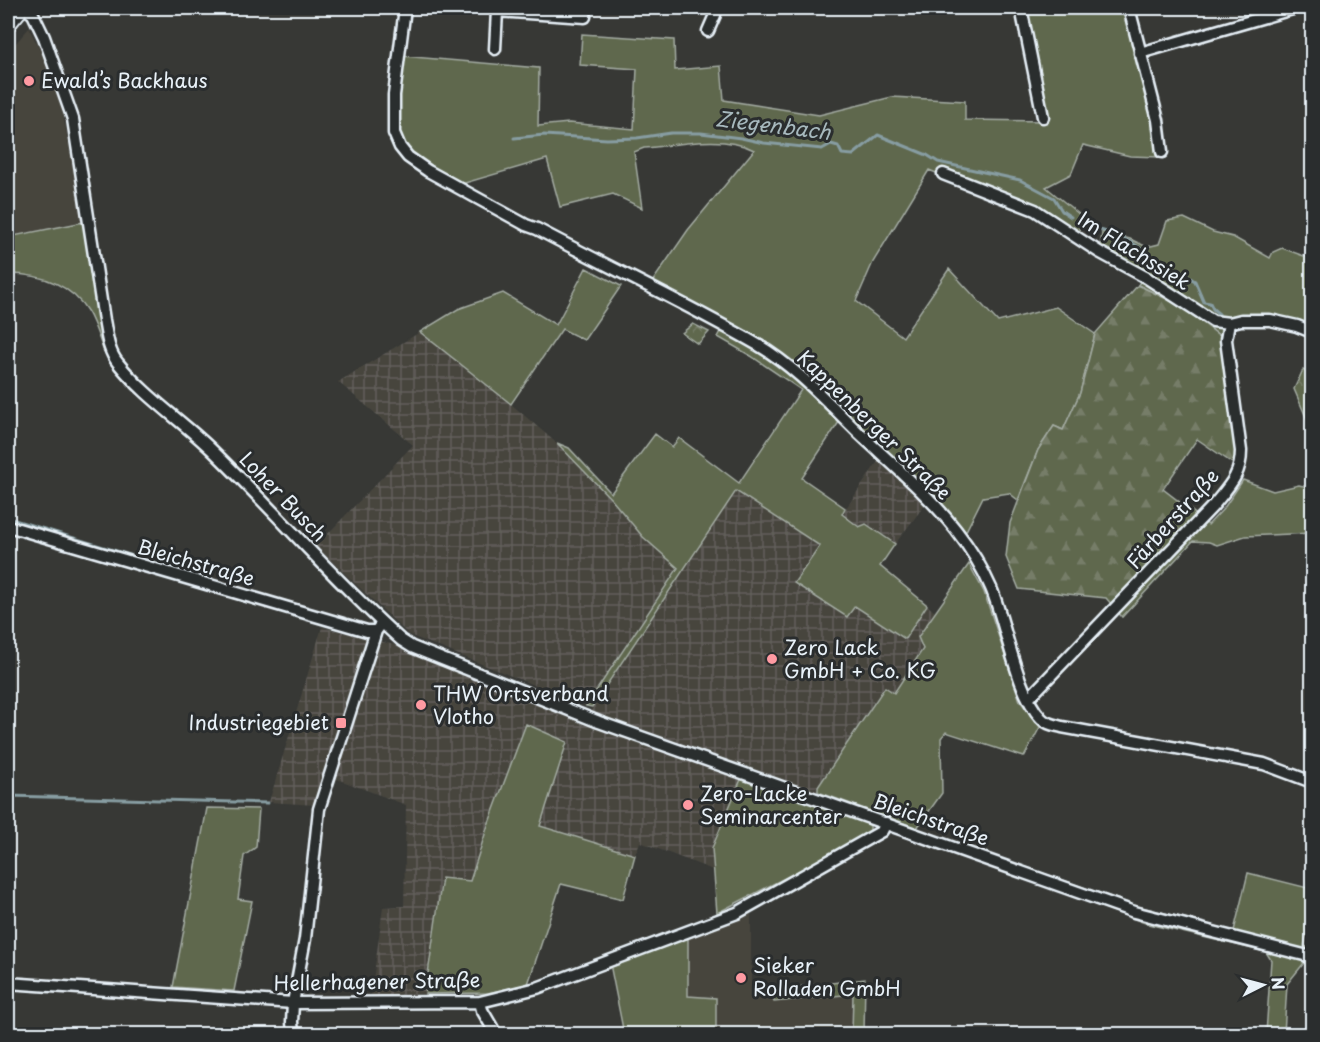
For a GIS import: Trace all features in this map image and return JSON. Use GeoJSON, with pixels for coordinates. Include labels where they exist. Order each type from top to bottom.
{"type":"FeatureCollection","features":[{"type":"Feature","properties":{"kind":"main road"},"geometry":{"type":"LineString","coordinates":[[8,26],[24,8]]}},
{"type":"Feature","properties":{"kind":"street","name":"Loher Busch"},"geometry":{"type":"LineString","coordinates":[[24,8],[33,14],[44,37],[73,119],[104,320],[109,346],[114,357],[135,381],[211,449],[379,627]]}},
{"type":"Feature","properties":{"kind":"street","name":"Kappenberger Straße"},"geometry":{"type":"LineString","coordinates":[[405,8],[394,95],[394,133],[400,147],[408,157],[428,171],[526,225],[693,309],[758,345],[784,362],[824,396],[926,497],[971,551],[994,596],[1002,616],[1016,668],[1040,718],[1062,727],[1264,764],[1312,782]]}},
{"type":"Feature","properties":{"kind":"street"},"geometry":{"type":"LineString","coordinates":[[495,49],[497,11],[585,17],[586,8]]}},
{"type":"Feature","properties":{"kind":"street"},"geometry":{"type":"LineString","coordinates":[[708,32],[715,15],[715,8]]}},
{"type":"Feature","properties":{"kind":"street"},"geometry":{"type":"LineString","coordinates":[[1021,8],[1043,117]]}},
{"type":"Feature","properties":{"kind":"street"},"geometry":{"type":"LineString","coordinates":[[1129,8],[1158,120],[1162,152]]}},
{"type":"Feature","properties":{"kind":"street"},"geometry":{"type":"LineString","coordinates":[[1140,53],[1296,8]]}},
{"type":"Feature","properties":{"kind":"street","name":"Im Flachssiek"},"geometry":{"type":"LineString","coordinates":[[943,174],[1035,210],[1099,252],[1147,278],[1214,321],[1229,323],[1240,320],[1270,320],[1312,332]]}},
{"type":"Feature","properties":{"kind":"street","name":"Färberstraße"},"geometry":{"type":"LineString","coordinates":[[1029,698],[1213,506],[1238,473],[1241,451],[1226,340],[1229,323]]}},
{"type":"Feature","properties":{"kind":"street","name":"Bleichstraße"},"geometry":{"type":"LineString","coordinates":[[8,526],[367,631],[379,627],[412,647],[580,714],[1134,912],[1312,957]]}},
{"type":"Feature","properties":{"kind":"street"},"geometry":{"type":"LineString","coordinates":[[293,1035],[293,1003],[305,939],[319,809],[379,627]]}},
{"type":"Feature","properties":{"kind":"street","name":"Hellerhagener Straße"},"geometry":{"type":"LineString","coordinates":[[8,983],[293,1003],[480,1002],[537,988],[737,913],[882,831],[886,823]]}},
{"type":"Feature","properties":{"kind":"street"},"geometry":{"type":"LineString","coordinates":[[480,1002],[496,1035]]}},
{"type":"Feature","properties":{"kind":"shaded area"},"geometry":{"type":"Polygon","coordinates":[[[29,28],[46,61],[62,109],[84,222],[8,237],[8,52],[29,28]]]}},
{"type":"Feature","properties":{"kind":"shaded area"},"geometry":{"type":"Polygon","coordinates":[[[420,332],[567,452],[643,537],[679,568],[586,706],[409,635],[316,546],[413,445],[338,382],[420,332]]]}},
{"type":"Feature","properties":{"kind":"shaded area"},"geometry":{"type":"Polygon","coordinates":[[[881,457],[927,502],[895,544],[866,524],[859,527],[842,514],[881,457]]]}},
{"type":"Feature","properties":{"kind":"shaded area"},"geometry":{"type":"Polygon","coordinates":[[[736,491],[820,546],[795,583],[847,617],[855,605],[906,639],[927,605],[936,613],[918,636],[923,649],[894,693],[885,688],[818,786],[814,803],[712,848],[713,870],[640,842],[635,855],[539,826],[567,742],[487,828],[470,882],[442,878],[425,994],[371,996],[383,907],[404,906],[406,805],[329,776],[315,805],[269,802],[322,627],[411,649],[587,719],[592,707],[736,491]]]}},
{"type":"Feature","properties":{"kind":"shaded area"},"geometry":{"type":"Polygon","coordinates":[[[751,909],[751,992],[772,990],[774,1002],[854,994],[852,1034],[716,1034],[716,998],[688,996],[688,934],[751,909]]]}},
{"type":"Feature","properties":{"kind":"green space"},"geometry":{"type":"Polygon","coordinates":[[[1024,8],[1125,8],[1147,92],[1159,157],[1130,156],[1083,145],[1071,174],[1046,187],[1080,215],[1080,239],[1063,225],[929,170],[873,262],[856,301],[903,337],[949,269],[998,322],[1056,307],[1095,334],[1080,393],[1063,430],[1054,426],[1038,450],[1018,500],[1009,493],[983,497],[961,541],[954,529],[841,419],[802,478],[845,508],[842,514],[859,527],[866,524],[895,544],[880,566],[927,605],[905,639],[855,606],[847,617],[794,583],[820,546],[736,491],[592,707],[586,706],[678,568],[643,537],[612,500],[557,443],[569,448],[611,493],[655,434],[672,447],[679,438],[739,483],[801,390],[718,337],[722,330],[648,288],[688,230],[754,150],[741,145],[714,142],[644,148],[634,152],[642,208],[613,194],[560,207],[547,159],[458,185],[409,156],[399,130],[398,95],[402,56],[539,68],[538,126],[569,123],[634,129],[637,69],[580,65],[582,34],[674,40],[675,70],[721,66],[724,100],[819,115],[892,97],[965,101],[965,120],[1045,121],[1024,8]]]}},
{"type":"Feature","properties":{"kind":"green space"},"geometry":{"type":"Polygon","coordinates":[[[1184,218],[1213,232],[1233,237],[1270,258],[1273,252],[1282,248],[1312,259],[1312,337],[1270,324],[1230,325],[1225,340],[1181,306],[1138,285],[1144,275],[1100,251],[1102,232],[1130,239],[1147,247],[1159,244],[1167,221],[1184,218]]]}},
{"type":"Feature","properties":{"kind":"green space"},"geometry":{"type":"Polygon","coordinates":[[[84,222],[104,352],[88,312],[72,294],[43,278],[8,274],[8,237],[84,222]]]}},
{"type":"Feature","properties":{"kind":"green space"},"geometry":{"type":"Polygon","coordinates":[[[586,268],[621,286],[584,340],[562,329],[511,404],[420,332],[458,309],[503,293],[556,325],[586,268]]]}},
{"type":"Feature","properties":{"kind":"green space"},"geometry":{"type":"Polygon","coordinates":[[[1138,285],[1181,306],[1225,340],[1238,467],[1197,439],[1163,489],[1202,519],[1113,606],[1106,598],[1019,589],[1006,557],[1010,523],[1038,450],[1054,426],[1063,430],[1080,393],[1095,334],[1138,285]]]}},
{"type":"Feature","properties":{"kind":"green space"},"geometry":{"type":"Polygon","coordinates":[[[693,324],[709,332],[698,344],[682,333],[693,324]]]}},
{"type":"Feature","properties":{"kind":"green space"},"geometry":{"type":"Polygon","coordinates":[[[1303,370],[1312,375],[1312,431],[1294,389],[1303,370]]]}},
{"type":"Feature","properties":{"kind":"green space"},"geometry":{"type":"Polygon","coordinates":[[[1243,480],[1273,491],[1299,485],[1312,488],[1312,533],[1245,536],[1217,545],[1193,541],[1122,617],[1113,606],[1202,519],[1208,525],[1224,508],[1243,480]]]}},
{"type":"Feature","properties":{"kind":"green space"},"geometry":{"type":"Polygon","coordinates":[[[969,564],[984,592],[1020,701],[1040,727],[1024,757],[946,732],[941,738],[942,793],[917,828],[818,792],[818,787],[885,687],[894,693],[923,649],[918,637],[969,564]]]}},
{"type":"Feature","properties":{"kind":"green space"},"geometry":{"type":"Polygon","coordinates":[[[526,724],[567,742],[540,826],[635,855],[623,899],[561,884],[528,984],[488,993],[425,994],[442,878],[470,881],[526,724]]]}},
{"type":"Feature","properties":{"kind":"green space"},"geometry":{"type":"Polygon","coordinates":[[[742,777],[865,821],[870,826],[870,831],[862,838],[717,913],[712,848],[742,777]]]}},
{"type":"Feature","properties":{"kind":"green space"},"geometry":{"type":"Polygon","coordinates":[[[207,808],[259,809],[256,847],[244,856],[238,899],[252,901],[234,991],[173,987],[207,808]]]}},
{"type":"Feature","properties":{"kind":"green space"},"geometry":{"type":"Polygon","coordinates":[[[983,852],[1134,905],[1234,931],[1248,873],[1312,889],[1312,908],[1304,946],[1312,949],[1312,966],[1304,963],[1287,984],[1284,1034],[1266,1034],[1271,960],[1266,952],[1148,924],[978,862],[983,852]]]}},
{"type":"Feature","properties":{"kind":"green space"},"geometry":{"type":"Polygon","coordinates":[[[688,934],[688,996],[716,998],[716,1034],[624,1034],[610,964],[688,934]]]}},
{"type":"Feature","properties":{"kind":"green space"},"geometry":{"type":"Polygon","coordinates":[[[865,979],[864,1034],[852,1034],[853,994],[774,1002],[772,990],[865,979]]]}},
{"type":"Feature","properties":{"kind":"waterway","name":"Ziegenbach"},"geometry":{"type":"LineString","coordinates":[[514,138],[544,135],[607,139],[637,138],[671,133],[701,133],[822,149],[831,144],[838,146],[842,154],[853,155],[878,135],[927,155],[938,162],[1020,180],[1054,198],[1062,211],[1071,217]]}},
{"type":"Feature","properties":{"kind":"waterway","name":"Ziegenbach"},"geometry":{"type":"LineString","coordinates":[[1078,223],[1125,239],[1150,256]]}},
{"type":"Feature","properties":{"kind":"waterway","name":"Ziegenbach"},"geometry":{"type":"LineString","coordinates":[[1163,261],[1195,281],[1204,302],[1210,303],[1219,314]]}},
{"type":"Feature","properties":{"kind":"waterway"},"geometry":{"type":"LineString","coordinates":[[8,518],[133,556]]}},
{"type":"Feature","properties":{"kind":"waterway"},"geometry":{"type":"LineString","coordinates":[[8,796],[268,803]]}},
{"type":"Feature","properties":{"kind":"place","name":"Ewald’s Backhaus"},"geometry":{"type":"Point","coordinates":[29,81]}},
{"type":"Feature","properties":{"kind":"place","name":"Zero Lack GmbH + Co. KG"},"geometry":{"type":"Point","coordinates":[772,659]}},
{"type":"Feature","properties":{"kind":"place","name":"THW Ortsverband Vlotho"},"geometry":{"type":"Point","coordinates":[421,705]}},
{"type":"Feature","properties":{"kind":"place","name":"Industriegebiet"},"geometry":{"type":"Point","coordinates":[341,723]}},
{"type":"Feature","properties":{"kind":"place","name":"Zero-Lacke Seminarcenter"},"geometry":{"type":"Point","coordinates":[688,805]}},
{"type":"Feature","properties":{"kind":"place","name":"Sieker Rolladen GmbH"},"geometry":{"type":"Point","coordinates":[741,978]}}]}
